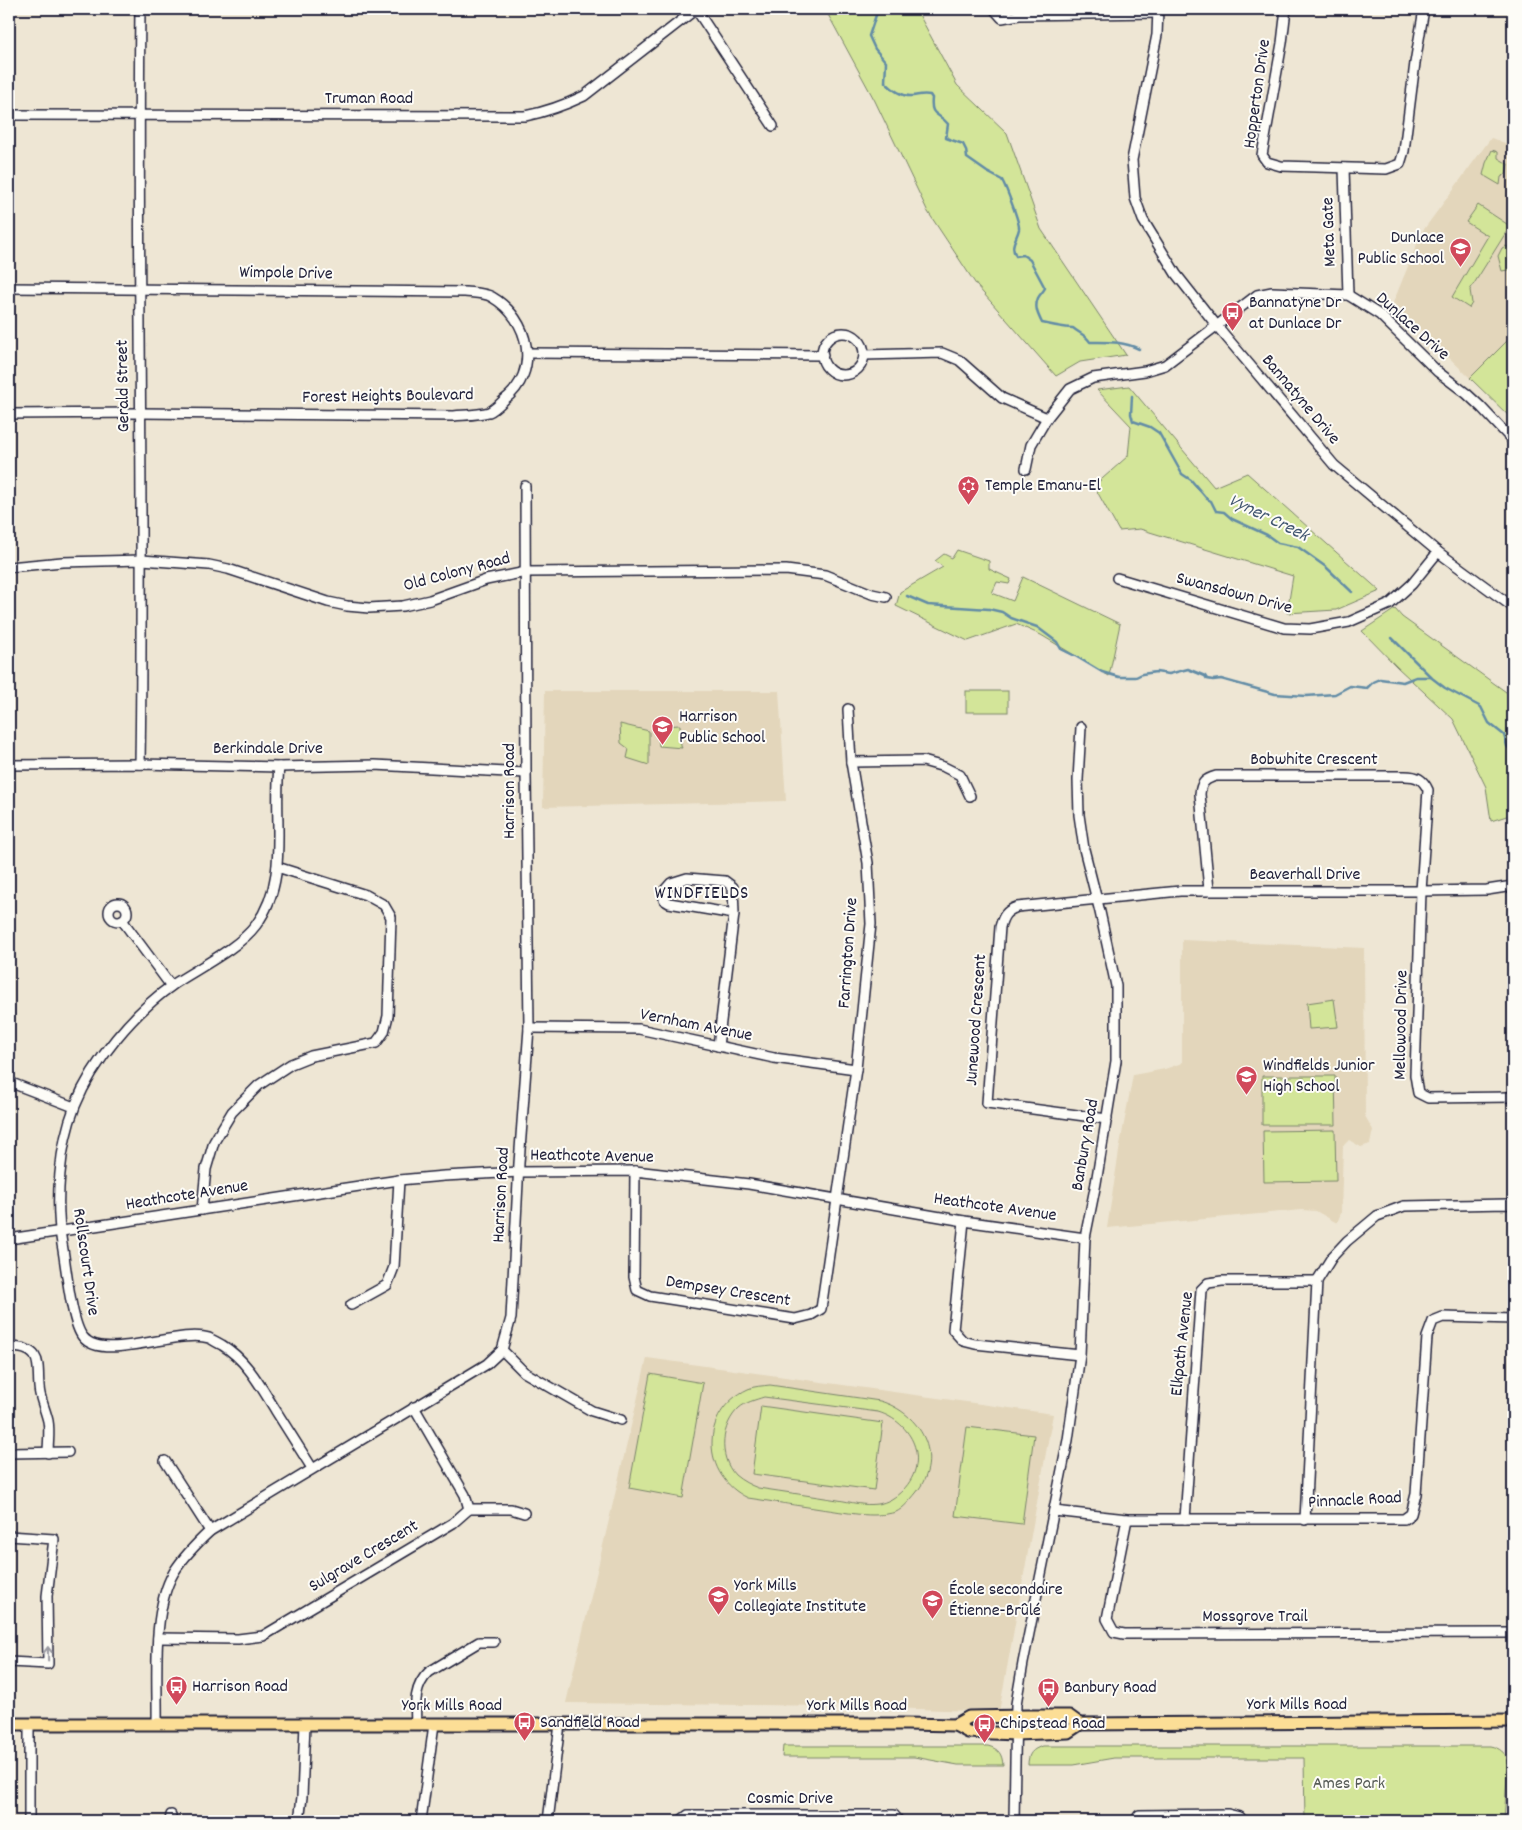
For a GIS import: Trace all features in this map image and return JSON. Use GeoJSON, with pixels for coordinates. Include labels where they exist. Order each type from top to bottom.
{"type":"FeatureCollection","features":[{"type":"Feature","properties":{"kind":"main road","name":"York Mills Road"},"geometry":{"type":"LineString","coordinates":[[955,1725],[969,1717],[1016,1716],[1069,1716],[1080,1724]]}},
{"type":"Feature","properties":{"kind":"main road","name":"York Mills Road"},"geometry":{"type":"LineString","coordinates":[[9,1724],[955,1725],[968,1732],[1016,1734],[1068,1732],[1080,1724],[1513,1722]]}},
{"type":"Feature","properties":{"kind":"street","name":"Gerald Street"},"geometry":{"type":"LineString","coordinates":[[140,9],[139,288],[142,560],[140,764]]}},
{"type":"Feature","properties":{"kind":"street","name":"Truman Road"},"geometry":{"type":"LineString","coordinates":[[9,115],[525,116],[538,114],[584,96],[696,9]]}},
{"type":"Feature","properties":{"kind":"street"},"geometry":{"type":"LineString","coordinates":[[696,9],[773,126]]}},
{"type":"Feature","properties":{"kind":"street"},"geometry":{"type":"LineString","coordinates":[[994,9],[1002,18],[1019,15],[1158,11]]}},
{"type":"Feature","properties":{"kind":"street","name":"Hopperton Drive"},"geometry":{"type":"LineString","coordinates":[[1286,9],[1282,43],[1262,155],[1267,162],[1281,166],[1386,169],[1400,164],[1404,151],[1424,9]]}},
{"type":"Feature","properties":{"kind":"street","name":"Bannatyne Drive"},"geometry":{"type":"LineString","coordinates":[[1158,11],[1156,35],[1132,160],[1135,198],[1142,217],[1176,274],[1217,326],[1334,464],[1438,552],[1513,607]]}},
{"type":"Feature","properties":{"kind":"street","name":"Meta Gate"},"geometry":{"type":"LineString","coordinates":[[1344,168],[1348,295]]}},
{"type":"Feature","properties":{"kind":"street","name":"Wimpole Drive"},"geometry":{"type":"LineString","coordinates":[[9,288],[465,292],[491,296],[511,312],[522,330],[528,353]]}},
{"type":"Feature","properties":{"kind":"street","name":"Dunlace Drive"},"geometry":{"type":"LineString","coordinates":[[1026,469],[1031,445],[1046,418],[1070,389],[1093,378],[1145,372],[1165,365],[1257,295],[1272,292],[1348,295],[1380,314],[1438,372],[1467,394],[1513,441]]}},
{"type":"Feature","properties":{"kind":"street"},"geometry":{"type":"LineString","coordinates":[[844,334],[857,339],[863,348],[864,355],[860,367],[856,371],[844,375],[832,372],[824,362],[822,354],[827,341],[836,335],[844,334]]}},
{"type":"Feature","properties":{"kind":"street"},"geometry":{"type":"LineString","coordinates":[[528,353],[822,354]]}},
{"type":"Feature","properties":{"kind":"street","name":"Forest Heights Boulevard"},"geometry":{"type":"LineString","coordinates":[[9,414],[140,413],[454,416],[489,412],[513,393],[524,374],[528,353]]}},
{"type":"Feature","properties":{"kind":"street"},"geometry":{"type":"LineString","coordinates":[[864,355],[942,353],[959,360],[1002,398],[1046,418]]}},
{"type":"Feature","properties":{"kind":"street","name":"Harrison Road"},"geometry":{"type":"LineString","coordinates":[[502,1350],[511,1318],[529,1028],[525,486]]}},
{"type":"Feature","properties":{"kind":"street","name":"Swansdown Drive"},"geometry":{"type":"LineString","coordinates":[[1117,578],[1284,628],[1310,628],[1349,622],[1390,604],[1412,584],[1438,552]]}},
{"type":"Feature","properties":{"kind":"street","name":"Old Colony Road"},"geometry":{"type":"LineString","coordinates":[[9,567],[62,562],[142,560],[209,565],[228,569],[328,602],[369,608],[403,606],[430,600],[486,580],[526,572],[786,570],[825,575],[872,594],[886,597]]}},
{"type":"Feature","properties":{"kind":"street","name":"Farrington Drive"},"geometry":{"type":"LineString","coordinates":[[836,1199],[856,1068],[871,924],[868,863],[850,762],[848,709]]}},
{"type":"Feature","properties":{"kind":"street","name":"Banbury Road"},"geometry":{"type":"LineString","coordinates":[[1016,1734],[1016,1716],[1023,1663],[1068,1440],[1080,1355],[1085,1238],[1116,1061],[1116,986],[1084,850],[1079,815],[1078,780],[1081,726]]}},
{"type":"Feature","properties":{"kind":"street"},"geometry":{"type":"LineString","coordinates":[[850,762],[923,761],[960,774],[970,796]]}},
{"type":"Feature","properties":{"kind":"street","name":"Berkindale Drive"},"geometry":{"type":"LineString","coordinates":[[9,765],[140,764],[279,767],[375,765],[526,774]]}},
{"type":"Feature","properties":{"kind":"street","name":"Rollscourt Drive"},"geometry":{"type":"LineString","coordinates":[[279,767],[278,867],[272,896],[255,926],[236,944],[172,986],[140,1013],[114,1042],[94,1070],[74,1107],[62,1152],[59,1202],[60,1232],[75,1322],[83,1338],[95,1346],[114,1347],[190,1337],[208,1338],[223,1346],[242,1360],[256,1379],[312,1468]]}},
{"type":"Feature","properties":{"kind":"street","name":"Bobwhite Crescent"},"geometry":{"type":"LineString","coordinates":[[1209,890],[1200,794],[1201,785],[1207,779],[1216,776],[1416,776],[1424,782],[1428,790],[1421,891]]}},
{"type":"Feature","properties":{"kind":"street"},"geometry":{"type":"LineString","coordinates":[[202,1210],[206,1170],[214,1142],[232,1112],[259,1085],[291,1064],[311,1056],[376,1043],[384,1032],[388,1016],[391,917],[384,905],[366,896],[278,867]]}},
{"type":"Feature","properties":{"kind":"street"},"geometry":{"type":"LineString","coordinates":[[718,1046],[734,914],[733,887],[724,881],[687,878],[671,882],[664,891],[664,900],[669,903],[734,914]]}},
{"type":"Feature","properties":{"kind":"street","name":"Beaverhall Drive"},"geometry":{"type":"LineString","coordinates":[[1097,900],[1150,893],[1209,890],[1421,891],[1487,890],[1513,886]]}},
{"type":"Feature","properties":{"kind":"street","name":"Mellowood Drive"},"geometry":{"type":"LineString","coordinates":[[1421,891],[1416,1075],[1418,1093],[1428,1098],[1513,1096]]}},
{"type":"Feature","properties":{"kind":"street","name":"Junewood Crescent"},"geometry":{"type":"LineString","coordinates":[[1097,900],[1017,908],[1009,910],[1003,917],[1000,927],[987,1103],[1107,1120]]}},
{"type":"Feature","properties":{"kind":"street"},"geometry":{"type":"LineString","coordinates":[[122,920],[172,986]]}},
{"type":"Feature","properties":{"kind":"street","name":"Vernham Avenue"},"geometry":{"type":"LineString","coordinates":[[529,1028],[638,1029],[774,1058],[856,1068]]}},
{"type":"Feature","properties":{"kind":"street"},"geometry":{"type":"LineString","coordinates":[[9,1082],[74,1107]]}},
{"type":"Feature","properties":{"kind":"street","name":"Heathcote Avenue"},"geometry":{"type":"LineString","coordinates":[[9,1239],[399,1180],[519,1172],[635,1171],[749,1184],[964,1221],[1085,1238]]}},
{"type":"Feature","properties":{"kind":"street","name":"Dempsey Crescent"},"geometry":{"type":"LineString","coordinates":[[635,1171],[634,1277],[637,1290],[650,1296],[795,1319],[811,1315],[822,1309],[836,1199]]}},
{"type":"Feature","properties":{"kind":"street"},"geometry":{"type":"LineString","coordinates":[[351,1305],[387,1285],[394,1267],[399,1180]]}},
{"type":"Feature","properties":{"kind":"street"},"geometry":{"type":"LineString","coordinates":[[1305,1520],[1317,1281],[1332,1257],[1347,1241],[1377,1216],[1404,1206],[1513,1205]]}},
{"type":"Feature","properties":{"kind":"street"},"geometry":{"type":"LineString","coordinates":[[964,1221],[953,1330],[963,1341],[975,1344],[1080,1355]]}},
{"type":"Feature","properties":{"kind":"street","name":"Elkpath Avenue"},"geometry":{"type":"LineString","coordinates":[[1185,1519],[1201,1290],[1208,1283],[1222,1281],[1317,1281]]}},
{"type":"Feature","properties":{"kind":"street","name":"Pinnacle Road"},"geometry":{"type":"LineString","coordinates":[[1054,1511],[1128,1519],[1305,1520],[1404,1518],[1411,1514],[1416,1494],[1427,1337],[1432,1321],[1443,1317],[1513,1320]]}},
{"type":"Feature","properties":{"kind":"street"},"geometry":{"type":"LineString","coordinates":[[9,1347],[29,1351],[36,1358],[40,1367],[40,1392],[48,1423],[48,1453]]}},
{"type":"Feature","properties":{"kind":"street"},"geometry":{"type":"LineString","coordinates":[[157,1724],[158,1638],[162,1604],[167,1587],[181,1562],[210,1531],[487,1364],[502,1350],[524,1372],[592,1411],[621,1420]]}},
{"type":"Feature","properties":{"kind":"street"},"geometry":{"type":"LineString","coordinates":[[414,1407],[465,1495],[469,1509],[511,1508],[524,1513]]}},
{"type":"Feature","properties":{"kind":"street"},"geometry":{"type":"LineString","coordinates":[[9,1453],[68,1452]]}},
{"type":"Feature","properties":{"kind":"street"},"geometry":{"type":"LineString","coordinates":[[165,1462],[210,1531]]}},
{"type":"Feature","properties":{"kind":"street","name":"Sulgrave Crescent"},"geometry":{"type":"LineString","coordinates":[[158,1638],[238,1639],[263,1636],[453,1523],[469,1509]]}},
{"type":"Feature","properties":{"kind":"street","name":"Mossgrove Trail"},"geometry":{"type":"LineString","coordinates":[[1128,1519],[1107,1619],[1114,1632],[1124,1634],[1513,1633]]}},
{"type":"Feature","properties":{"kind":"street"},"geometry":{"type":"LineString","coordinates":[[9,1536],[54,1539],[47,1596],[48,1664],[9,1662]]}},
{"type":"Feature","properties":{"kind":"street"},"geometry":{"type":"LineString","coordinates":[[416,1724],[416,1694],[423,1678],[429,1672],[479,1642],[494,1642]]}},
{"type":"Feature","properties":{"kind":"street"},"geometry":{"type":"LineString","coordinates":[[29,1724],[29,1821]]}},
{"type":"Feature","properties":{"kind":"street"},"geometry":{"type":"LineString","coordinates":[[299,1821],[302,1797],[305,1724]]}},
{"type":"Feature","properties":{"kind":"street"},"geometry":{"type":"LineString","coordinates":[[421,1821],[434,1724]]}},
{"type":"Feature","properties":{"kind":"street"},"geometry":{"type":"LineString","coordinates":[[548,1821],[560,1724]]}},
{"type":"Feature","properties":{"kind":"street"},"geometry":{"type":"LineString","coordinates":[[1014,1821],[1016,1734]]}},
{"type":"Feature","properties":{"kind":"street"},"geometry":{"type":"LineString","coordinates":[[1135,1821],[1139,1815],[1228,1814],[1240,1817],[1243,1821]]}},
{"type":"Feature","properties":{"kind":"street","name":"Cosmic Drive"},"geometry":{"type":"LineString","coordinates":[[680,1821],[688,1815],[894,1815],[899,1821]]}},
{"type":"Feature","properties":{"kind":"shaded area","name":"Dunlace Public School"},"geometry":{"type":"Polygon","coordinates":[[[1491,138],[1513,146],[1513,335],[1470,378],[1393,303],[1422,232],[1491,138]]]}},
{"type":"Feature","properties":{"kind":"shaded area","name":"Harrison Public School"},"geometry":{"type":"Polygon","coordinates":[[[545,691],[779,691],[786,801],[543,807],[545,691]]]}},
{"type":"Feature","properties":{"kind":"shaded area","name":"Windfields Junior High School"},"geometry":{"type":"Polygon","coordinates":[[[1182,940],[1364,948],[1365,1116],[1373,1130],[1370,1144],[1361,1147],[1349,1140],[1343,1146],[1341,1213],[1337,1223],[1316,1211],[1302,1210],[1107,1228],[1133,1075],[1165,1069],[1182,1063],[1182,940]]]}},
{"type":"Feature","properties":{"kind":"shaded area","name":"York Mills Collegiate Institute"},"geometry":{"type":"Polygon","coordinates":[[[647,1358],[1053,1414],[999,1712],[835,1706],[566,1703],[647,1358]]]}},
{"type":"Feature","properties":{"kind":"green space"},"geometry":{"type":"Polygon","coordinates":[[[825,9],[916,9],[957,85],[1007,133],[1041,229],[1126,355],[1080,362],[1056,376],[977,286],[928,212],[875,101],[825,9]]]}},
{"type":"Feature","properties":{"kind":"green space"},"geometry":{"type":"Polygon","coordinates":[[[1492,150],[1498,152],[1498,158],[1508,164],[1506,174],[1501,177],[1500,185],[1483,175],[1492,150]]]}},
{"type":"Feature","properties":{"kind":"green space"},"geometry":{"type":"Polygon","coordinates":[[[1478,205],[1510,226],[1470,290],[1472,303],[1469,308],[1452,297],[1488,236],[1466,222],[1478,205]]]}},
{"type":"Feature","properties":{"kind":"green space"},"geometry":{"type":"Polygon","coordinates":[[[1506,246],[1513,250],[1513,269],[1502,271],[1498,256],[1502,248],[1506,246]]]}},
{"type":"Feature","properties":{"kind":"green space"},"geometry":{"type":"Polygon","coordinates":[[[1513,335],[1513,420],[1470,378],[1513,335]]]}},
{"type":"Feature","properties":{"kind":"green space"},"geometry":{"type":"Polygon","coordinates":[[[1129,386],[1214,487],[1247,473],[1380,591],[1336,610],[1287,613],[1293,576],[1140,529],[1119,531],[1094,486],[1128,456],[1131,426],[1097,390],[1129,386]]]}},
{"type":"Feature","properties":{"kind":"green space"},"geometry":{"type":"Polygon","coordinates":[[[957,550],[989,561],[989,569],[1011,579],[1009,584],[997,582],[992,593],[1013,601],[1023,577],[1120,624],[1109,676],[1041,635],[1016,624],[968,641],[896,606],[900,592],[943,567],[935,561],[944,554],[952,558],[957,550]]]}},
{"type":"Feature","properties":{"kind":"green space"},"geometry":{"type":"Polygon","coordinates":[[[1395,609],[1402,617],[1513,697],[1513,814],[1491,821],[1486,787],[1453,719],[1397,667],[1362,631],[1395,609]]]}},
{"type":"Feature","properties":{"kind":"green space"},"geometry":{"type":"Polygon","coordinates":[[[966,691],[1008,691],[1008,712],[966,712],[966,691]]]}},
{"type":"Feature","properties":{"kind":"green space"},"geometry":{"type":"Polygon","coordinates":[[[620,724],[649,731],[649,765],[627,758],[629,749],[621,743],[620,724]]]}},
{"type":"Feature","properties":{"kind":"green space"},"geometry":{"type":"Polygon","coordinates":[[[657,724],[663,726],[680,725],[682,748],[659,746],[658,733],[655,733],[657,724]]]}},
{"type":"Feature","properties":{"kind":"green space"},"geometry":{"type":"Polygon","coordinates":[[[1334,999],[1338,1027],[1309,1029],[1307,1003],[1334,999]]]}},
{"type":"Feature","properties":{"kind":"green space"},"geometry":{"type":"Polygon","coordinates":[[[1262,1076],[1335,1076],[1336,1125],[1262,1125],[1262,1076]]]}},
{"type":"Feature","properties":{"kind":"green space"},"geometry":{"type":"Polygon","coordinates":[[[1335,1130],[1336,1181],[1264,1182],[1263,1131],[1335,1130]]]}},
{"type":"Feature","properties":{"kind":"green space"},"geometry":{"type":"Polygon","coordinates":[[[650,1374],[703,1383],[683,1498],[629,1488],[650,1374]]]}},
{"type":"Feature","properties":{"kind":"green space"},"geometry":{"type":"Polygon","coordinates":[[[770,1385],[880,1401],[895,1407],[907,1415],[917,1426],[924,1438],[928,1451],[928,1465],[924,1479],[916,1493],[899,1511],[868,1515],[748,1498],[732,1488],[721,1475],[714,1460],[712,1444],[714,1428],[721,1413],[732,1399],[750,1388],[770,1385]],[[764,1397],[751,1401],[739,1408],[728,1423],[724,1441],[726,1459],[735,1475],[746,1483],[758,1488],[862,1504],[881,1503],[891,1499],[903,1490],[911,1479],[916,1467],[916,1455],[914,1444],[908,1433],[890,1417],[878,1412],[764,1397]]]}},
{"type":"Feature","properties":{"kind":"green space"},"geometry":{"type":"Polygon","coordinates":[[[761,1406],[883,1423],[874,1490],[752,1474],[761,1406]]]}},
{"type":"Feature","properties":{"kind":"green space"},"geometry":{"type":"Polygon","coordinates":[[[967,1427],[1034,1435],[1022,1524],[955,1516],[967,1427]]]}},
{"type":"Feature","properties":{"kind":"green space"},"geometry":{"type":"Polygon","coordinates":[[[783,1746],[988,1746],[999,1752],[1003,1765],[958,1765],[914,1757],[782,1757],[783,1746]]]}},
{"type":"Feature","properties":{"kind":"green space","name":"Ames Park"},"geometry":{"type":"Polygon","coordinates":[[[1043,1746],[1490,1746],[1502,1751],[1508,1762],[1504,1821],[1305,1821],[1304,1758],[1114,1758],[1073,1765],[1028,1765],[1031,1752],[1043,1746]]]}},
{"type":"Feature","properties":{"kind":"waterway","name":"Vyner Creek"},"geometry":{"type":"LineString","coordinates":[[878,9],[869,36],[875,49],[886,62],[885,82],[903,95],[930,95],[935,114],[948,124],[946,138],[963,144],[967,158],[1002,180],[1019,225],[1013,245],[1014,252],[1016,256],[1023,255],[1030,260],[1045,288],[1038,298],[1036,305],[1042,323],[1073,328],[1090,342],[1121,343],[1139,349]]}},
{"type":"Feature","properties":{"kind":"waterway","name":"Vyner Creek"},"geometry":{"type":"LineString","coordinates":[[1132,396],[1131,414],[1133,421],[1150,427],[1159,433],[1182,474],[1191,480],[1207,499],[1211,501],[1216,511],[1224,512],[1232,519],[1267,535],[1278,543],[1298,547],[1326,567],[1352,592]]}},
{"type":"Feature","properties":{"kind":"waterway"},"geometry":{"type":"LineString","coordinates":[[907,596],[928,605],[989,609],[1002,612],[1011,618],[1037,627],[1057,642],[1061,649],[1102,672],[1119,677],[1136,677],[1156,672],[1169,674],[1188,669],[1205,676],[1207,679],[1221,679],[1275,694],[1306,696],[1335,694],[1350,686],[1367,688],[1373,682],[1380,679],[1403,682],[1416,677],[1431,677]]}},
{"type":"Feature","properties":{"kind":"waterway","name":"Vyner Creek"},"geometry":{"type":"LineString","coordinates":[[1392,638],[1432,678],[1445,688],[1481,707],[1489,723],[1504,735],[1507,746],[1513,754]]}},
{"type":"Feature","properties":{"kind":"place","name":"Dunlace Public School"},"geometry":{"type":"Point","coordinates":[1460,267]}},
{"type":"Feature","properties":{"kind":"place","name":"Bannatyne Dr at Dunlace Dr"},"geometry":{"type":"Point","coordinates":[1233,332]}},
{"type":"Feature","properties":{"kind":"place","name":"Temple Emanu-El"},"geometry":{"type":"Point","coordinates":[969,505]}},
{"type":"Feature","properties":{"kind":"place","name":"Harrison Public School"},"geometry":{"type":"Point","coordinates":[663,746]}},
{"type":"Feature","properties":{"kind":"place","name":"Windfields Junior High School"},"geometry":{"type":"Point","coordinates":[1247,1095]}},
{"type":"Feature","properties":{"kind":"place","name":"York Mills Collegiate Institute"},"geometry":{"type":"Point","coordinates":[718,1615]}},
{"type":"Feature","properties":{"kind":"place","name":"École secondaire Étienne-Brûlé"},"geometry":{"type":"Point","coordinates":[933,1619]}},
{"type":"Feature","properties":{"kind":"place","name":"Harrison Road"},"geometry":{"type":"Point","coordinates":[176,1706]}},
{"type":"Feature","properties":{"kind":"place","name":"Banbury Road"},"geometry":{"type":"Point","coordinates":[1048,1707]}},
{"type":"Feature","properties":{"kind":"place","name":"Sandfield Road"},"geometry":{"type":"Point","coordinates":[524,1742]}},
{"type":"Feature","properties":{"kind":"place","name":"Chipstead Road"},"geometry":{"type":"Point","coordinates":[984,1743]}},
{"type":"Feature","properties":{"kind":"district","name":"WINDFIELDS"},"geometry":{"type":"Point","coordinates":[702,894]}}]}
